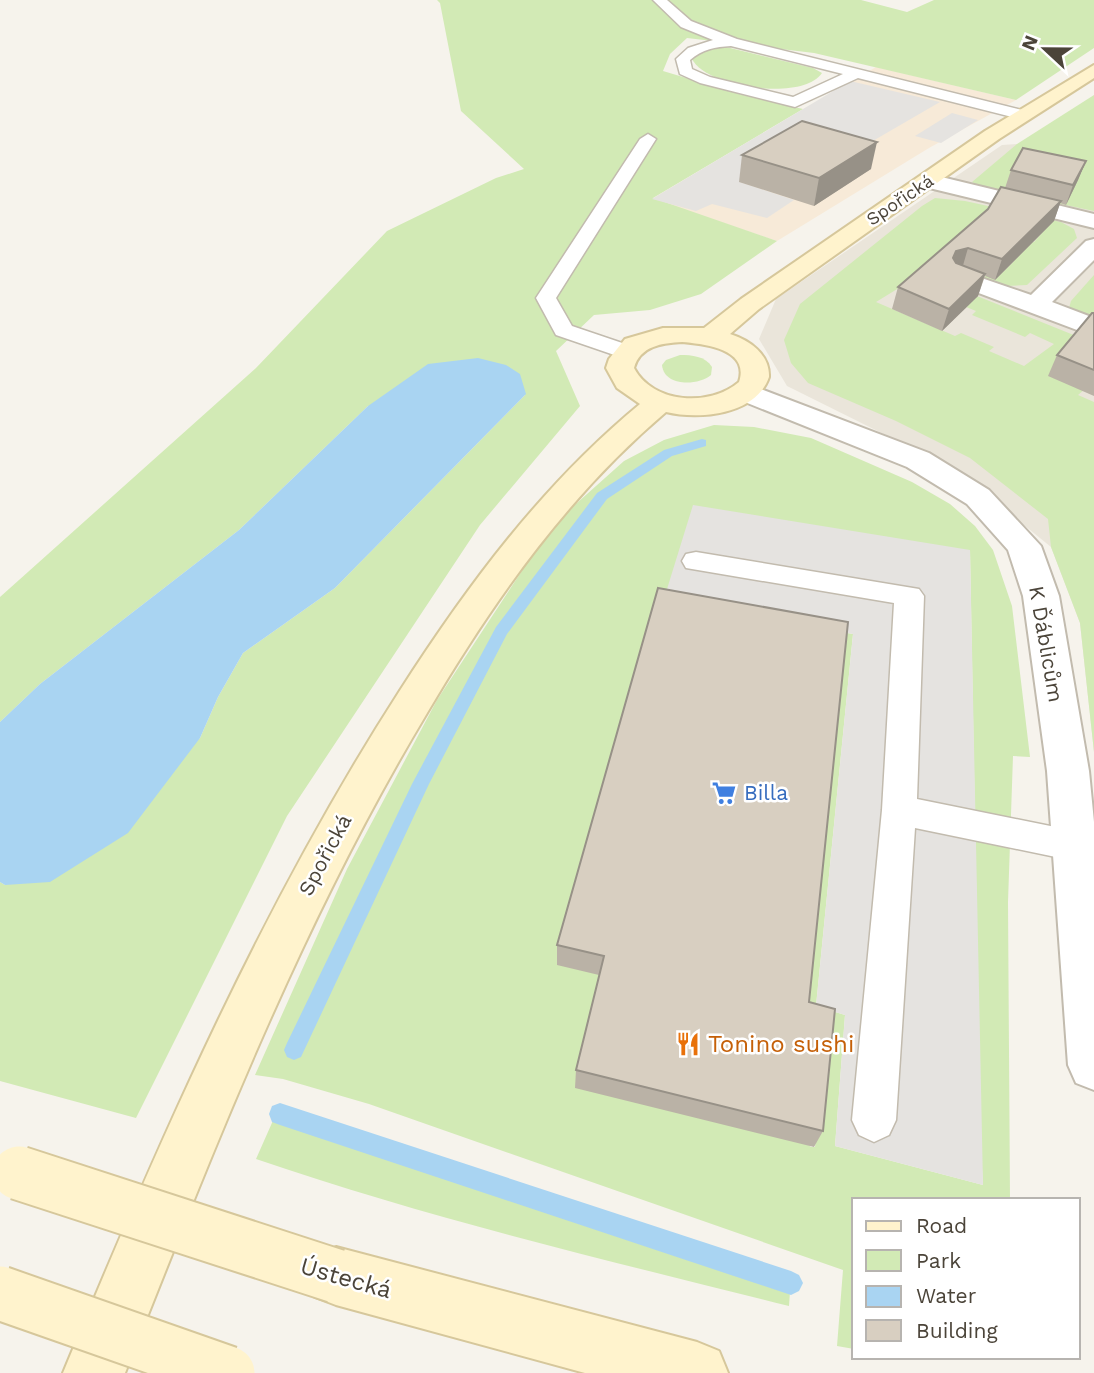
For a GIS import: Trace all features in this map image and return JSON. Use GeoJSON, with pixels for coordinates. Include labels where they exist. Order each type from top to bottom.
{"type":"FeatureCollection","features":[{"type":"Feature","properties":{"kind":"street","name":"Spořická"},"geometry":{"type":"LineString","coordinates":[[710,337],[750,304],[1024,115],[1094,70]]}},
{"type":"Feature","properties":{"kind":"street"},"geometry":{"type":"LineString","coordinates":[[929,181],[1094,220]]}},
{"type":"Feature","properties":{"kind":"street"},"geometry":{"type":"LineString","coordinates":[[1035,305],[1094,246]]}},
{"type":"Feature","properties":{"kind":"street"},"geometry":{"type":"LineString","coordinates":[[961,278],[1086,324]]}},
{"type":"Feature","properties":{"kind":"street"},"geometry":{"type":"LineString","coordinates":[[667,334],[710,337],[741,351],[753,364],[755,379],[745,392],[726,402],[701,407],[660,402],[628,384],[620,368],[626,352],[643,341],[667,334]]}},
{"type":"Feature","properties":{"kind":"street","name":"K Ďáblicům"},"geometry":{"type":"LineString","coordinates":[[745,392],[918,460],[978,497],[1024,546],[1041,596],[1068,771],[1085,848],[1094,1065]]}},
{"type":"Feature","properties":{"kind":"street","name":"Spořická"},"geometry":{"type":"LineString","coordinates":[[94,1373],[191,1138],[283,934],[400,722],[475,606],[533,527],[619,434],[660,402]]}},
{"type":"Feature","properties":{"kind":"street","name":"Ústecká"},"geometry":{"type":"LineString","coordinates":[[10,1170],[336,1276],[696,1373]]}},
{"type":"Feature","properties":{"kind":"street"},"geometry":{"type":"LineString","coordinates":[[0,1293],[228,1373]]}},
{"type":"Feature","properties":{"kind":"lane"},"geometry":{"type":"LineString","coordinates":[[659,0],[686,24],[732,42],[1024,115]]}},
{"type":"Feature","properties":{"kind":"lane"},"geometry":{"type":"LineString","coordinates":[[732,42],[711,43],[692,49],[683,59],[685,71],[705,80],[795,102],[857,73]]}},
{"type":"Feature","properties":{"kind":"lane"},"geometry":{"type":"LineString","coordinates":[[626,352],[564,330],[546,298],[648,139]]}},
{"type":"Feature","properties":{"kind":"lane"},"geometry":{"type":"LineString","coordinates":[[696,561],[909,596],[899,810],[874,1120]]}},
{"type":"Feature","properties":{"kind":"lane"},"geometry":{"type":"LineString","coordinates":[[899,810],[1085,848]]}},
{"type":"Feature","properties":{"kind":"shaded area"},"geometry":{"type":"Polygon","coordinates":[[[876,67],[1016,100],[929,148],[777,241],[652,199],[876,67]]]}},
{"type":"Feature","properties":{"kind":"shaded area"},"geometry":{"type":"Polygon","coordinates":[[[850,81],[940,102],[840,160],[740,182],[794,200],[767,218],[712,204],[696,211],[652,199],[850,81]]]}},
{"type":"Feature","properties":{"kind":"shaded area"},"geometry":{"type":"Polygon","coordinates":[[[952,113],[978,120],[941,143],[915,136],[952,113]]]}},
{"type":"Feature","properties":{"kind":"shaded area"},"geometry":{"type":"Polygon","coordinates":[[[1017,144],[1094,155],[1094,752],[1080,623],[1051,547],[958,471],[787,386],[759,339],[776,299],[1002,145],[1017,144]]]}},
{"type":"Feature","properties":{"kind":"shaded area"},"geometry":{"type":"Polygon","coordinates":[[[693,505],[970,550],[983,1185],[835,1146],[845,1015],[816,1006],[853,634],[663,602],[693,505]]]}},
{"type":"Feature","properties":{"kind":"green space"},"geometry":{"type":"Polygon","coordinates":[[[437,0],[861,0],[907,12],[934,0],[1094,0],[1094,48],[1016,100],[814,53],[687,38],[670,54],[663,71],[743,95],[803,109],[653,198],[777,241],[701,294],[650,310],[594,315],[556,351],[580,406],[480,525],[287,816],[136,1118],[0,1081],[0,882],[5,885],[200,738],[218,697],[243,653],[335,588],[525,395],[368,406],[239,530],[40,684],[0,722],[0,597],[256,368],[387,231],[496,178],[524,169],[461,111],[440,3],[437,0]]]}},
{"type":"Feature","properties":{"kind":"green space"},"geometry":{"type":"Polygon","coordinates":[[[722,46],[813,68],[822,73],[811,82],[796,87],[755,87],[715,77],[701,69],[692,59],[699,51],[722,46]]]}},
{"type":"Feature","properties":{"kind":"green space"},"geometry":{"type":"Polygon","coordinates":[[[1094,95],[1094,211],[983,188],[972,182],[1017,144],[1094,95]]]}},
{"type":"Feature","properties":{"kind":"green space"},"geometry":{"type":"Polygon","coordinates":[[[935,198],[965,201],[1061,222],[1074,229],[1077,238],[1027,285],[1005,286],[962,270],[942,282],[1086,340],[1092,383],[1078,395],[1094,402],[1094,752],[1080,623],[1051,547],[1048,519],[970,458],[896,421],[808,383],[791,363],[784,340],[800,304],[935,198]],[[993,220],[953,256],[1004,271],[1013,262],[1024,240],[1034,242],[1041,234],[993,220]],[[907,283],[876,302],[955,336],[961,333],[994,347],[989,351],[1024,366],[1054,344],[1030,333],[1025,337],[972,315],[976,311],[907,283]]]}},
{"type":"Feature","properties":{"kind":"green space"},"geometry":{"type":"Polygon","coordinates":[[[1094,275],[1094,322],[1069,308],[1071,301],[1094,275]]]}},
{"type":"Feature","properties":{"kind":"green space"},"geometry":{"type":"Polygon","coordinates":[[[680,355],[706,360],[712,367],[711,375],[698,381],[675,381],[664,372],[662,365],[666,360],[680,355]]]}},
{"type":"Feature","properties":{"kind":"green space"},"geometry":{"type":"Polygon","coordinates":[[[714,425],[754,427],[811,438],[912,482],[950,504],[975,526],[993,550],[1012,606],[1030,757],[1013,756],[1008,902],[1010,1198],[852,1198],[852,1349],[837,1346],[843,1270],[369,1104],[283,1079],[255,1075],[347,869],[437,700],[533,554],[568,511],[624,461],[664,440],[714,425]],[[970,550],[663,602],[853,634],[816,1006],[845,1015],[835,1146],[983,1185],[970,550]],[[602,976],[811,1147],[815,1147],[821,1086],[602,976]]]}},
{"type":"Feature","properties":{"kind":"green space"},"geometry":{"type":"Polygon","coordinates":[[[279,1107],[791,1277],[789,1306],[454,1220],[256,1159],[279,1107]]]}},
{"type":"Feature","properties":{"kind":"water"},"geometry":{"type":"Polygon","coordinates":[[[478,358],[506,365],[520,374],[526,394],[335,588],[243,653],[218,697],[200,738],[128,833],[50,882],[5,885],[0,882],[0,722],[40,684],[239,530],[368,406],[428,364],[478,358]]]}},
{"type":"Feature","properties":{"kind":"building"},"geometry":{"type":"Polygon","coordinates":[[[802,121],[877,142],[819,178],[742,155],[802,121]]]}},
{"type":"Feature","properties":{"kind":"building"},"geometry":{"type":"Polygon","coordinates":[[[1023,148],[1086,161],[1073,185],[1011,170],[1023,148]]]}},
{"type":"Feature","properties":{"kind":"building"},"geometry":{"type":"Polygon","coordinates":[[[1001,187],[1061,201],[1002,259],[968,248],[956,251],[953,258],[956,263],[985,274],[949,309],[898,287],[988,209],[1001,187]]]}},
{"type":"Feature","properties":{"kind":"building"},"geometry":{"type":"Polygon","coordinates":[[[1094,313],[1094,370],[1057,355],[1094,313]]]}},
{"type":"Feature","properties":{"kind":"building"},"geometry":{"type":"Polygon","coordinates":[[[658,588],[848,622],[809,1002],[835,1009],[823,1131],[576,1070],[604,956],[557,945],[658,588]]]}},
{"type":"Feature","properties":{"kind":"waterway"},"geometry":{"type":"LineString","coordinates":[[294,1050],[421,784],[501,631],[602,496],[668,453],[702,443]]}},
{"type":"Feature","properties":{"kind":"waterway"},"geometry":{"type":"LineString","coordinates":[[280,1114],[791,1283]]}},
{"type":"Feature","properties":{"kind":"place","name":"Billa"},"geometry":{"type":"Point","coordinates":[724,793]}},
{"type":"Feature","properties":{"kind":"place","name":"Tonino sushi"},"geometry":{"type":"Point","coordinates":[688,1044]}}]}
